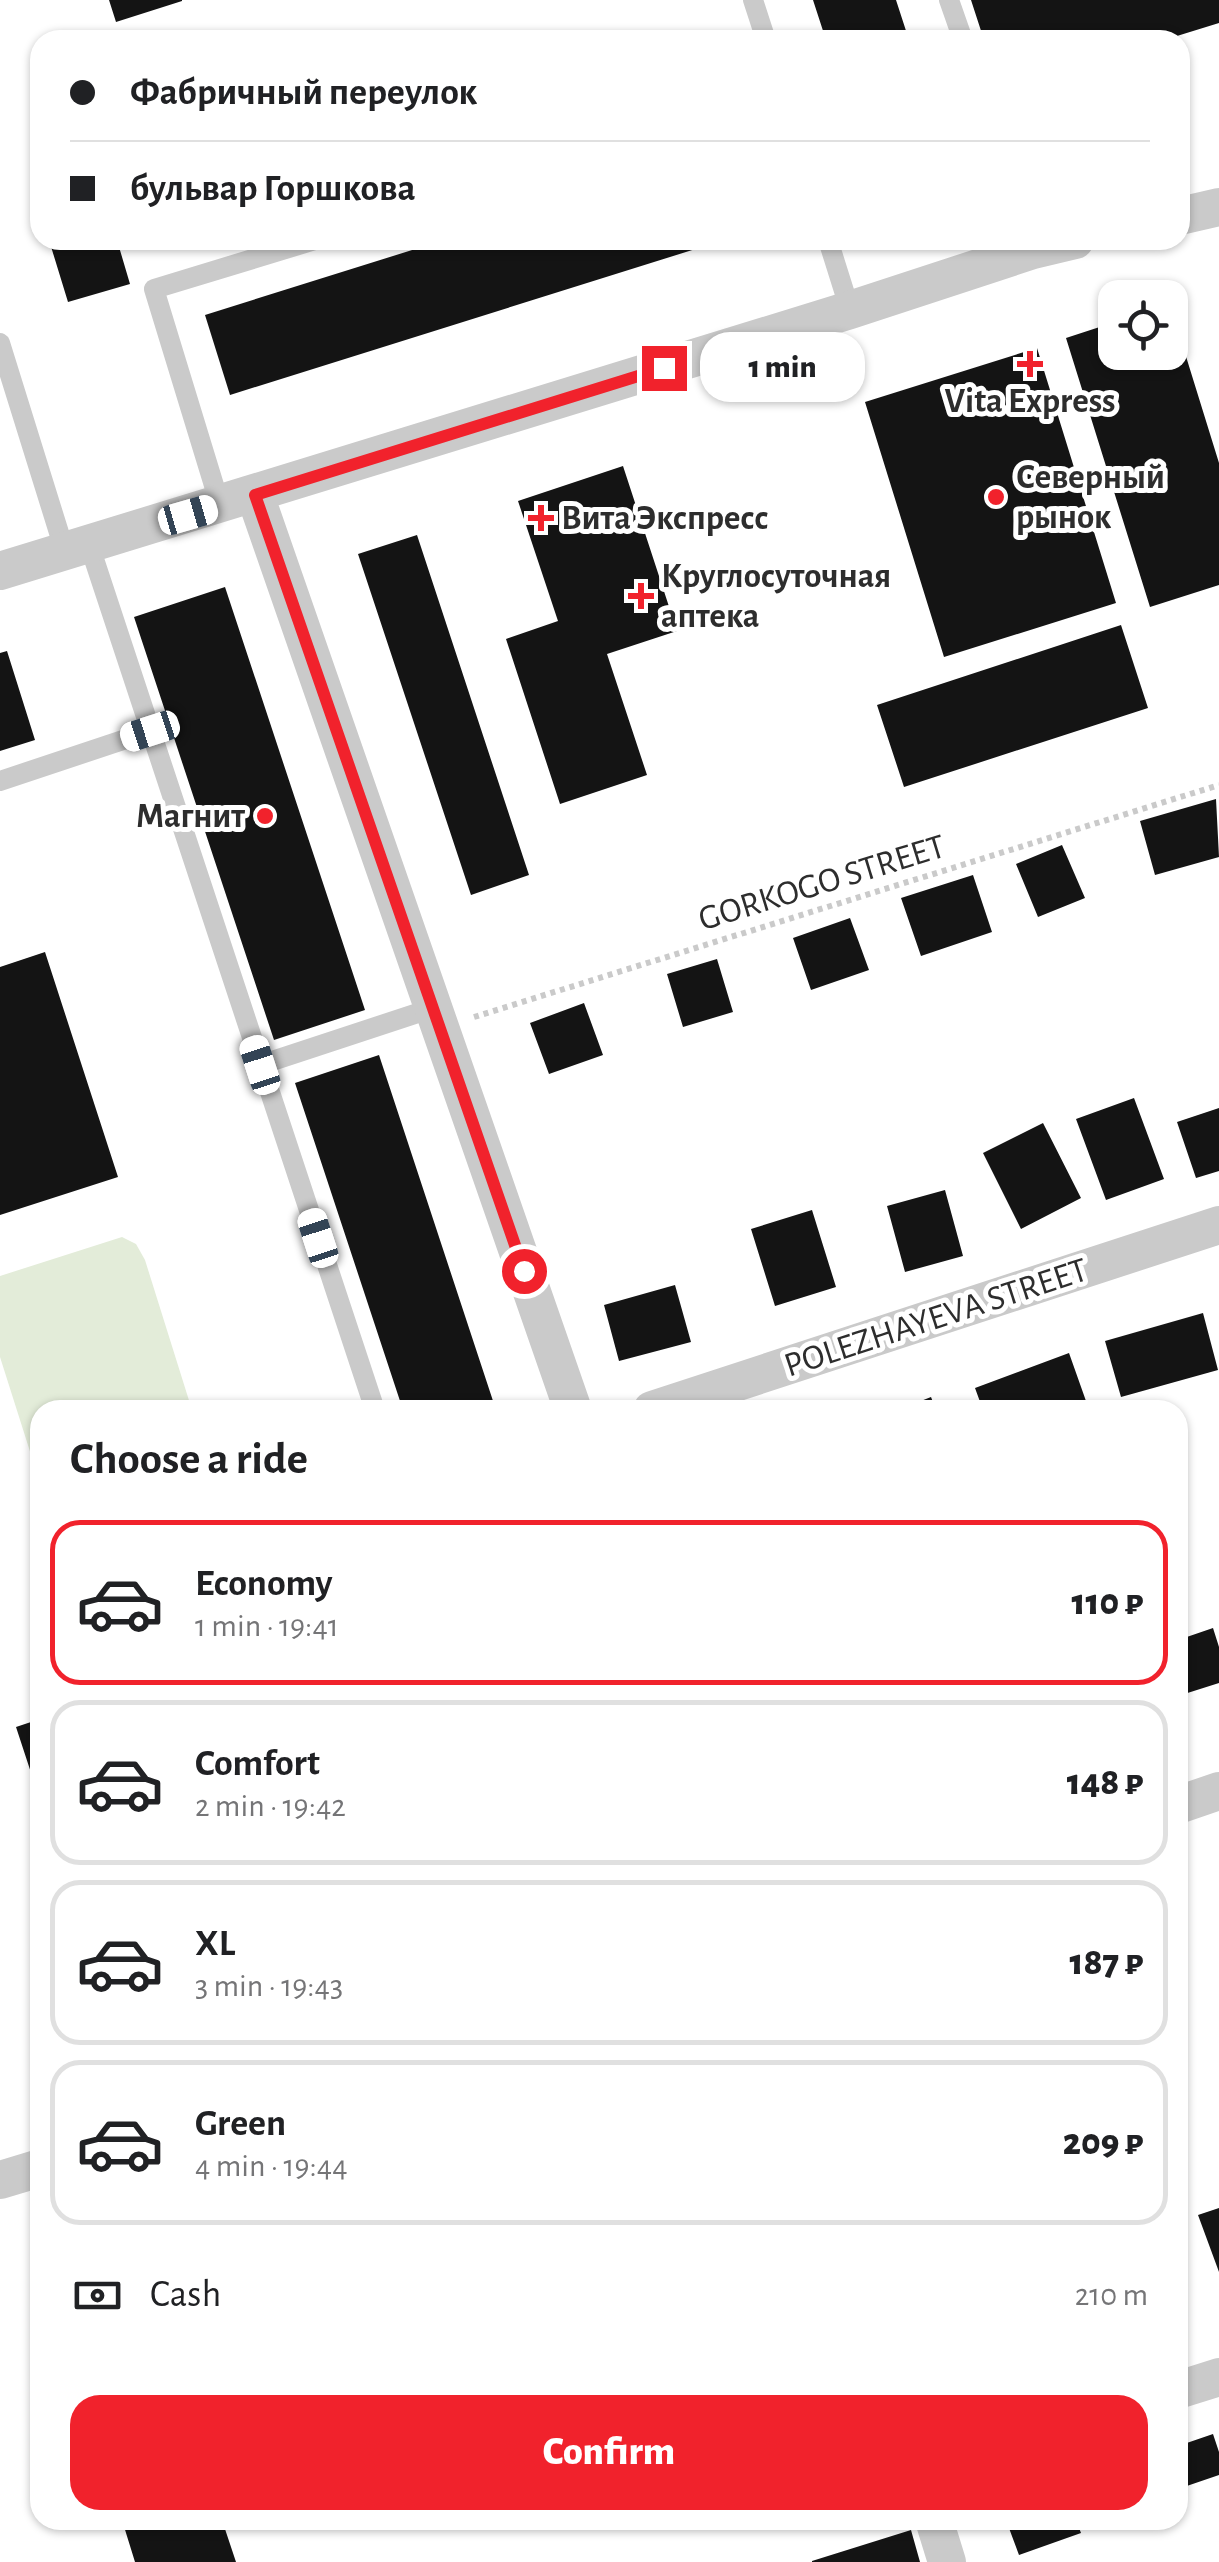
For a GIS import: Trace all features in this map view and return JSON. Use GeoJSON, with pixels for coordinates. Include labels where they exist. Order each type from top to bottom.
{"type":"FeatureCollection","features":[{"type":"Feature","properties":{"kind":"street"},"geometry":{"type":"LineString","coordinates":[[1190,214],[1219,207]]}},
{"type":"Feature","properties":{"kind":"street"},"geometry":{"type":"LineString","coordinates":[[0,571],[850,310],[1017,250]]}},
{"type":"Feature","properties":{"kind":"street"},"geometry":{"type":"LineString","coordinates":[[238,500],[436,1018],[570,1400]]}},
{"type":"Feature","properties":{"kind":"street","name":"POLEZHAYEVA STREET"},"geometry":{"type":"LineString","coordinates":[[683,1400],[1219,1225]]}},
{"type":"Feature","properties":{"kind":"street"},"geometry":{"type":"LineString","coordinates":[[1188,1802],[1219,1792]]}},
{"type":"Feature","properties":{"kind":"street"},"geometry":{"type":"LineString","coordinates":[[0,2180],[30,2171]]}},
{"type":"Feature","properties":{"kind":"street"},"geometry":{"type":"LineString","coordinates":[[1188,2387],[1219,2377]]}},
{"type":"Feature","properties":{"kind":"street"},"geometry":{"type":"LineString","coordinates":[[937,2530],[947,2562]]}},
{"type":"Feature","properties":{"kind":"lane"},"geometry":{"type":"LineString","coordinates":[[753,0],[763,30]]}},
{"type":"Feature","properties":{"kind":"lane"},"geometry":{"type":"LineString","coordinates":[[950,0],[960,30]]}},
{"type":"Feature","properties":{"kind":"lane"},"geometry":{"type":"LineString","coordinates":[[238,500],[154,289],[283,250]]}},
{"type":"Feature","properties":{"kind":"lane"},"geometry":{"type":"LineString","coordinates":[[831,250],[850,310]]}},
{"type":"Feature","properties":{"kind":"lane"},"geometry":{"type":"LineString","coordinates":[[0,343],[150,731],[372,1400]]}},
{"type":"Feature","properties":{"kind":"lane"},"geometry":{"type":"LineString","coordinates":[[0,781],[150,731]]}},
{"type":"Feature","properties":{"kind":"lane"},"geometry":{"type":"LineString","coordinates":[[260,1065],[436,1018]]}},
{"type":"Feature","properties":{"kind":"path","name":"GORKOGO STREET"},"geometry":{"type":"LineString","coordinates":[[436,1018],[1219,785]]}},
{"type":"Feature","properties":{"kind":"green space"},"geometry":{"type":"Polygon","coordinates":[[[122,1237],[136,1244],[145,1260],[189,1400],[30,1400],[30,1452],[0,1357],[0,1276],[122,1237]]]}},
{"type":"Feature","properties":{"kind":"building"},"geometry":{"type":"Polygon","coordinates":[[[109,0],[182,0],[182,1],[116,22],[109,0]]]}},
{"type":"Feature","properties":{"kind":"building"},"geometry":{"type":"Polygon","coordinates":[[[813,0],[896,0],[906,30],[823,30],[813,0]]]}},
{"type":"Feature","properties":{"kind":"building"},"geometry":{"type":"Polygon","coordinates":[[[971,0],[1219,0],[1219,23],[1190,32],[981,30],[971,0]]]}},
{"type":"Feature","properties":{"kind":"building"},"geometry":{"type":"Polygon","coordinates":[[[52,250],[120,250],[130,284],[68,302],[52,250]]]}},
{"type":"Feature","properties":{"kind":"building"},"geometry":{"type":"Polygon","coordinates":[[[412,250],[692,250],[230,395],[205,315],[412,250]]]}},
{"type":"Feature","properties":{"kind":"building"},"geometry":{"type":"Polygon","coordinates":[[[1098,328],[1098,370],[1188,370],[1188,363],[1219,463],[1219,585],[1150,607],[1066,338],[1098,328]]]}},
{"type":"Feature","properties":{"kind":"building"},"geometry":{"type":"Polygon","coordinates":[[[1037,348],[1116,603],[944,657],[865,402],[1037,348]]]}},
{"type":"Feature","properties":{"kind":"building"},"geometry":{"type":"Polygon","coordinates":[[[623,466],[677,631],[607,654],[647,775],[560,804],[506,639],[558,621],[518,501],[623,466]]]}},
{"type":"Feature","properties":{"kind":"building"},"geometry":{"type":"Polygon","coordinates":[[[417,535],[529,875],[471,895],[358,554],[417,535]]]}},
{"type":"Feature","properties":{"kind":"building"},"geometry":{"type":"Polygon","coordinates":[[[225,587],[365,1010],[274,1040],[134,617],[225,587]]]}},
{"type":"Feature","properties":{"kind":"building"},"geometry":{"type":"Polygon","coordinates":[[[1121,625],[1148,708],[904,787],[877,705],[1121,625]]]}},
{"type":"Feature","properties":{"kind":"building"},"geometry":{"type":"Polygon","coordinates":[[[7,651],[35,740],[0,751],[0,653],[7,651]]]}},
{"type":"Feature","properties":{"kind":"building"},"geometry":{"type":"Polygon","coordinates":[[[1216,799],[1219,857],[1155,875],[1140,821],[1216,799]]]}},
{"type":"Feature","properties":{"kind":"building"},"geometry":{"type":"Polygon","coordinates":[[[1062,845],[1085,898],[1038,917],[1016,864],[1062,845]]]}},
{"type":"Feature","properties":{"kind":"building"},"geometry":{"type":"Polygon","coordinates":[[[973,875],[992,932],[921,956],[901,898],[973,875]]]}},
{"type":"Feature","properties":{"kind":"building"},"geometry":{"type":"Polygon","coordinates":[[[850,918],[869,970],[811,990],[793,938],[850,918]]]}},
{"type":"Feature","properties":{"kind":"building"},"geometry":{"type":"Polygon","coordinates":[[[45,952],[118,1177],[0,1215],[0,967],[45,952]]]}},
{"type":"Feature","properties":{"kind":"building"},"geometry":{"type":"Polygon","coordinates":[[[717,959],[733,1012],[683,1027],[667,974],[717,959]]]}},
{"type":"Feature","properties":{"kind":"building"},"geometry":{"type":"Polygon","coordinates":[[[584,1003],[603,1055],[549,1074],[530,1023],[584,1003]]]}},
{"type":"Feature","properties":{"kind":"building"},"geometry":{"type":"Polygon","coordinates":[[[379,1055],[493,1400],[400,1400],[295,1083],[379,1055]]]}},
{"type":"Feature","properties":{"kind":"building"},"geometry":{"type":"Polygon","coordinates":[[[1134,1098],[1164,1179],[1106,1200],[1076,1119],[1134,1098]]]}},
{"type":"Feature","properties":{"kind":"building"},"geometry":{"type":"Polygon","coordinates":[[[1219,1108],[1219,1171],[1196,1178],[1177,1122],[1219,1108]]]}},
{"type":"Feature","properties":{"kind":"building"},"geometry":{"type":"Polygon","coordinates":[[[1043,1123],[1081,1198],[1021,1229],[983,1153],[1043,1123]]]}},
{"type":"Feature","properties":{"kind":"building"},"geometry":{"type":"Polygon","coordinates":[[[945,1190],[963,1256],[905,1272],[887,1206],[945,1190]]]}},
{"type":"Feature","properties":{"kind":"building"},"geometry":{"type":"Polygon","coordinates":[[[812,1210],[836,1287],[775,1306],[751,1229],[812,1210]]]}},
{"type":"Feature","properties":{"kind":"building"},"geometry":{"type":"Polygon","coordinates":[[[675,1285],[691,1342],[619,1361],[604,1305],[675,1285]]]}},
{"type":"Feature","properties":{"kind":"building"},"geometry":{"type":"Polygon","coordinates":[[[1203,1313],[1218,1370],[1121,1397],[1105,1341],[1203,1313]]]}},
{"type":"Feature","properties":{"kind":"building"},"geometry":{"type":"Polygon","coordinates":[[[1069,1353],[1086,1400],[979,1400],[975,1388],[1069,1353]]]}},
{"type":"Feature","properties":{"kind":"building"},"geometry":{"type":"Polygon","coordinates":[[[1213,1628],[1219,1647],[1219,1683],[1188,1693],[1188,1637],[1213,1628]]]}},
{"type":"Feature","properties":{"kind":"building"},"geometry":{"type":"Polygon","coordinates":[[[30,1722],[30,1770],[16,1727],[30,1722]]]}},
{"type":"Feature","properties":{"kind":"building"},"geometry":{"type":"Polygon","coordinates":[[[1219,2208],[1219,2272],[1198,2215],[1219,2208]]]}},
{"type":"Feature","properties":{"kind":"building"},"geometry":{"type":"Polygon","coordinates":[[[1213,2434],[1219,2452],[1219,2475],[1188,2486],[1188,2443],[1213,2434]]]}},
{"type":"Feature","properties":{"kind":"building"},"geometry":{"type":"Polygon","coordinates":[[[125,2530],[225,2530],[236,2562],[135,2562],[125,2530]]]}},
{"type":"Feature","properties":{"kind":"building"},"geometry":{"type":"Polygon","coordinates":[[[911,2530],[920,2562],[812,2562],[812,2561],[911,2530]]]}},
{"type":"Feature","properties":{"kind":"building"},"geometry":{"type":"Polygon","coordinates":[[[1010,2530],[1081,2533],[1019,2555],[1010,2530]]]}},
{"type":"Feature","properties":{"kind":"place","name":"Vita Express"},"geometry":{"type":"Point","coordinates":[1030,364]}},
{"type":"Feature","properties":{"kind":"place","name":"Северный рынок"},"geometry":{"type":"Point","coordinates":[996,497]}},
{"type":"Feature","properties":{"kind":"place","name":"Вита Экспресс"},"geometry":{"type":"Point","coordinates":[541,518]}},
{"type":"Feature","properties":{"kind":"place","name":"Круглосуточная аптека"},"geometry":{"type":"Point","coordinates":[641,596]}},
{"type":"Feature","properties":{"kind":"place","name":"Магнит"},"geometry":{"type":"Point","coordinates":[265,816]}},
{"type":"Feature","properties":{"kind":"route"},"geometry":{"type":"LineString","coordinates":[[524,1271],[255,495],[664,368]]}}]}
